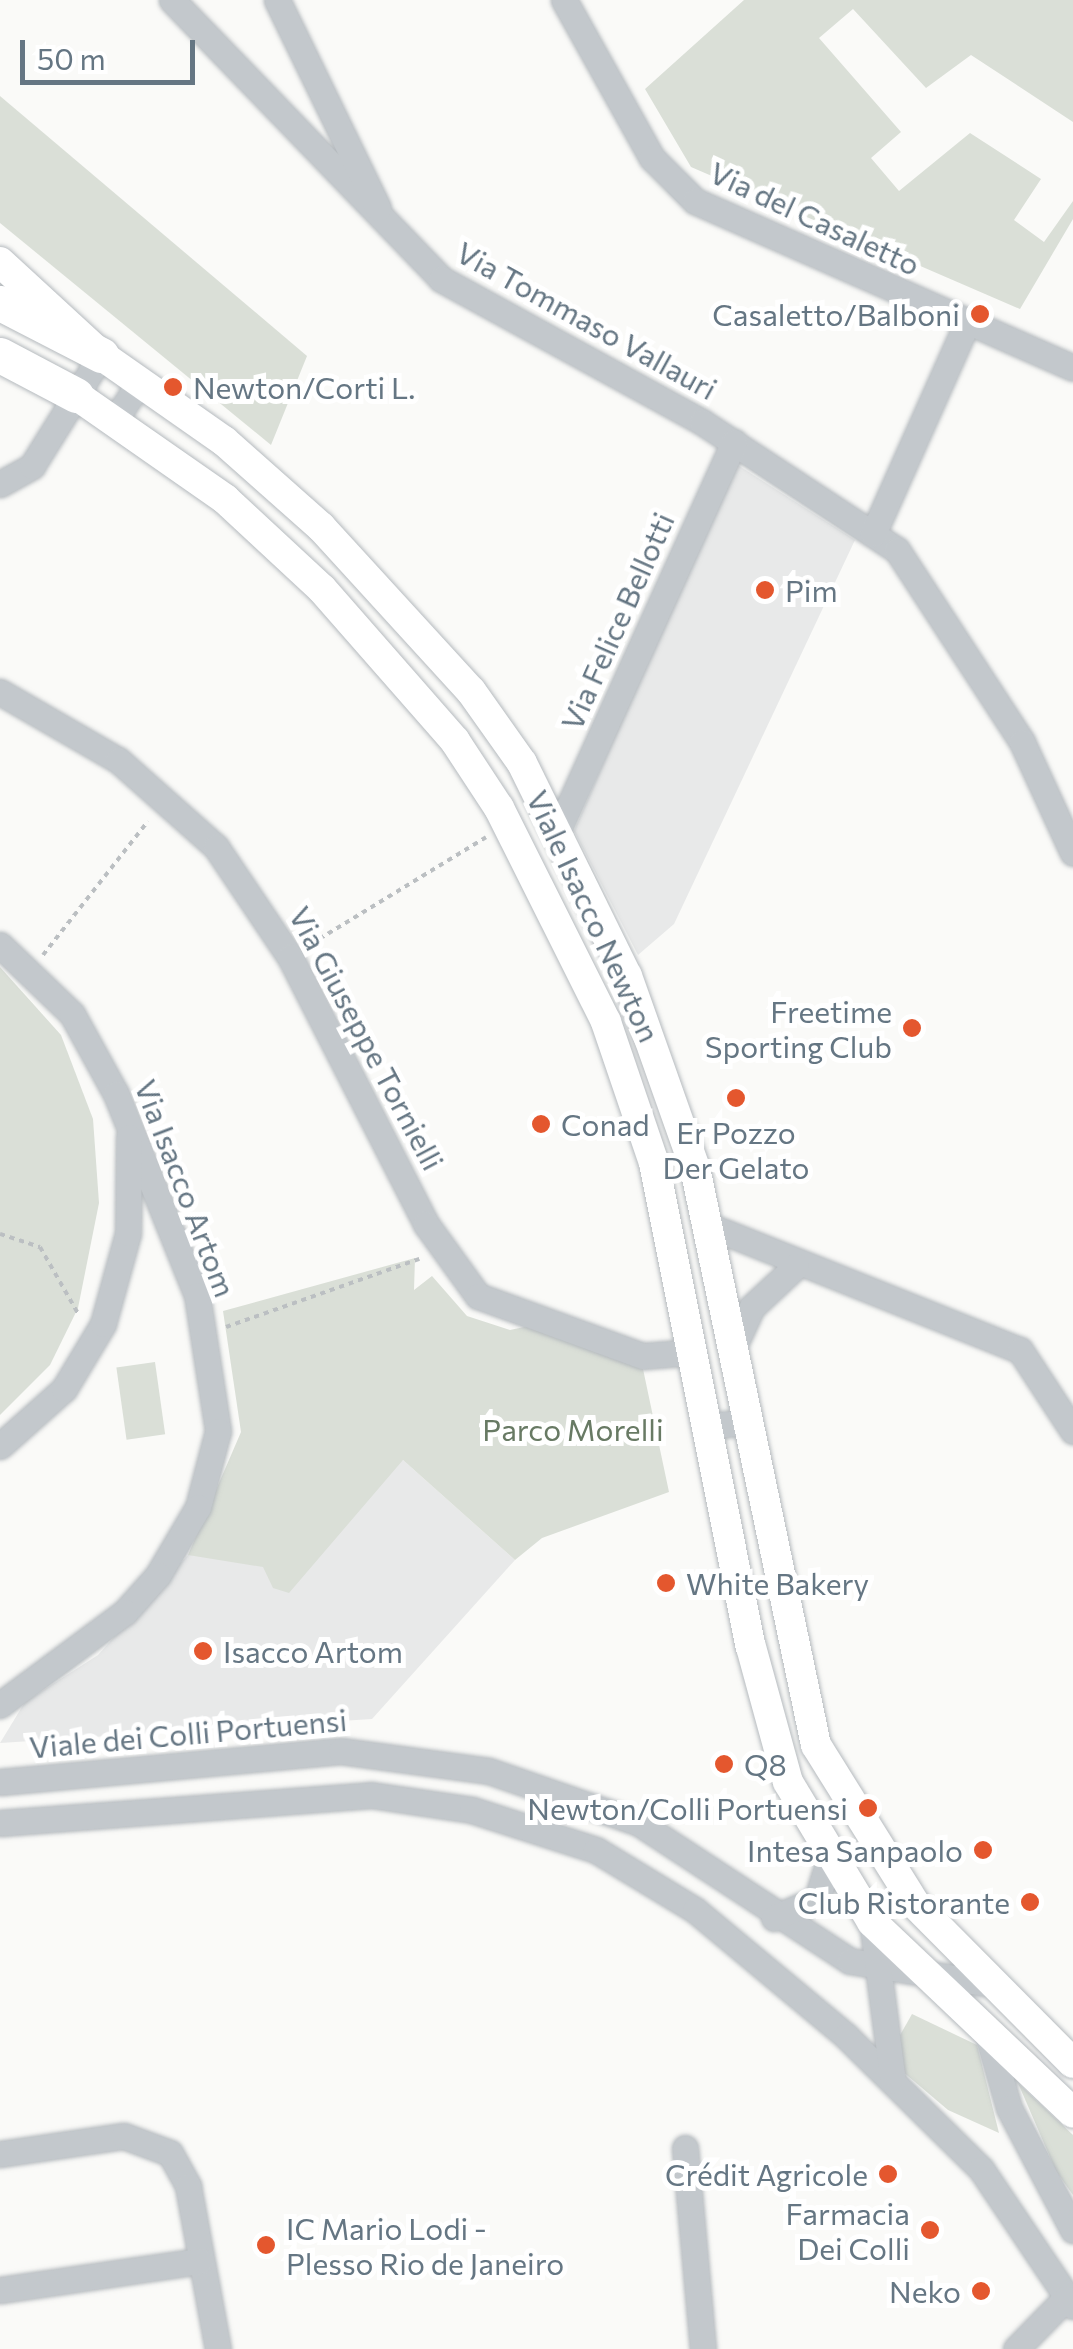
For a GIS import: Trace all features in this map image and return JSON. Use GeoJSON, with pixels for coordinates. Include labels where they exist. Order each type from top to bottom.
{"type":"FeatureCollection","features":[{"type":"Feature","properties":{"kind":"highway","name":"Viale Isacco Newton"},"geometry":{"type":"LineString","coordinates":[[0,302],[101,355]]}},
{"type":"Feature","properties":{"kind":"highway","name":"Viale Isacco Newton"},"geometry":{"type":"LineString","coordinates":[[0,354],[76,395]]}},
{"type":"Feature","properties":{"kind":"main road"},"geometry":{"type":"LineString","coordinates":[[0,262],[101,355]]}},
{"type":"Feature","properties":{"kind":"main road","name":"Viale Isacco Newton"},"geometry":{"type":"LineString","coordinates":[[101,355],[259,469],[378,588],[492,718],[559,828],[663,1069],[712,1226],[748,1422],[816,1745],[895,1876],[985,1982],[1073,2063]]}},
{"type":"Feature","properties":{"kind":"main road","name":"Viale Isacco Newton"},"geometry":{"type":"LineString","coordinates":[[76,395],[224,499],[322,589],[455,741],[508,823],[628,1081],[694,1352],[774,1741],[829,1860],[872,1922],[1073,2113]]}},
{"type":"Feature","properties":{"kind":"street","name":"Via Tommaso Vallauri"},"geometry":{"type":"LineString","coordinates":[[172,0],[387,226],[470,299],[734,442],[906,559],[1022,742],[1073,853]]}},
{"type":"Feature","properties":{"kind":"street"},"geometry":{"type":"LineString","coordinates":[[277,0],[387,226]]}},
{"type":"Feature","properties":{"kind":"street","name":"Via del Casaletto"},"geometry":{"type":"LineString","coordinates":[[564,0],[652,158],[682,192],[729,221],[1073,368]]}},
{"type":"Feature","properties":{"kind":"street"},"geometry":{"type":"LineString","coordinates":[[874,534],[968,323]]}},
{"type":"Feature","properties":{"kind":"street"},"geometry":{"type":"LineString","coordinates":[[0,484],[32,466],[101,355]]}},
{"type":"Feature","properties":{"kind":"street"},"geometry":{"type":"LineString","coordinates":[[114,421],[140,382]]}},
{"type":"Feature","properties":{"kind":"street","name":"Via Felice Bellotti"},"geometry":{"type":"LineString","coordinates":[[559,828],[734,442]]}},
{"type":"Feature","properties":{"kind":"street","name":"Via Giuseppe Tornielli"},"geometry":{"type":"LineString","coordinates":[[0,692],[166,797],[235,872],[290,957],[441,1250],[486,1301],[643,1356],[694,1352]]}},
{"type":"Feature","properties":{"kind":"street","name":"Via Isacco Artom"},"geometry":{"type":"LineString","coordinates":[[0,945],[32,970],[87,1038],[128,1122],[198,1295],[217,1387],[213,1462],[190,1526],[140,1598],[0,1706]]}},
{"type":"Feature","properties":{"kind":"street"},"geometry":{"type":"LineString","coordinates":[[0,1446],[64,1389],[103,1324],[130,1220],[128,1122]]}},
{"type":"Feature","properties":{"kind":"street"},"geometry":{"type":"LineString","coordinates":[[712,1226],[796,1266],[1020,1350],[1073,1431]]}},
{"type":"Feature","properties":{"kind":"street"},"geometry":{"type":"LineString","coordinates":[[735,1344],[752,1307],[796,1266]]}},
{"type":"Feature","properties":{"kind":"street"},"geometry":{"type":"LineString","coordinates":[[709,1426],[748,1422]]}},
{"type":"Feature","properties":{"kind":"street","name":"Viale dei Colli Portuensi"},"geometry":{"type":"LineString","coordinates":[[985,1982],[928,1979],[871,1969],[774,1918],[671,1842],[602,1806],[420,1758],[341,1751],[1,1782],[3,1822],[344,1795],[511,1821],[645,1875],[721,1929],[893,2081],[981,2169],[1070,2302]]}},
{"type":"Feature","properties":{"kind":"street"},"geometry":{"type":"LineString","coordinates":[[774,1918],[816,1899],[829,1860]]}},
{"type":"Feature","properties":{"kind":"street"},"geometry":{"type":"LineString","coordinates":[[872,1922],[871,1969],[893,2081]]}},
{"type":"Feature","properties":{"kind":"street"},"geometry":{"type":"LineString","coordinates":[[880,2020],[899,1994],[928,1979]]}},
{"type":"Feature","properties":{"kind":"street"},"geometry":{"type":"LineString","coordinates":[[988,2036],[1010,2108],[1073,2230]]}},
{"type":"Feature","properties":{"kind":"street"},"geometry":{"type":"LineString","coordinates":[[0,2154],[148,2141],[180,2168],[218,2349]]}},
{"type":"Feature","properties":{"kind":"street"},"geometry":{"type":"LineString","coordinates":[[684,2148],[703,2349]]}},
{"type":"Feature","properties":{"kind":"street"},"geometry":{"type":"LineString","coordinates":[[0,2290],[200,2261]]}},
{"type":"Feature","properties":{"kind":"street"},"geometry":{"type":"LineString","coordinates":[[1016,2349],[1070,2302]]}},
{"type":"Feature","properties":{"kind":"path"},"geometry":{"type":"LineString","coordinates":[[32,970],[166,797]]}},
{"type":"Feature","properties":{"kind":"path"},"geometry":{"type":"LineString","coordinates":[[290,957],[508,823]]}},
{"type":"Feature","properties":{"kind":"path"},"geometry":{"type":"LineString","coordinates":[[0,1234],[40,1247],[80,1317],[103,1324]]}},
{"type":"Feature","properties":{"kind":"path"},"geometry":{"type":"LineString","coordinates":[[226,1326],[441,1250]]}},
{"type":"Feature","properties":{"kind":"shaded area"},"geometry":{"type":"Polygon","coordinates":[[[733,462],[855,540],[674,924],[638,955],[574,831],[733,462]]]}},
{"type":"Feature","properties":{"kind":"shaded area"},"geometry":{"type":"Polygon","coordinates":[[[403,1460],[515,1560],[372,1719],[0,1743],[25,1702],[98,1655],[188,1555],[403,1460]]]}},
{"type":"Feature","properties":{"kind":"green space"},"geometry":{"type":"Polygon","coordinates":[[[744,0],[1073,0],[1073,122],[971,55],[926,88],[853,9],[819,38],[901,132],[871,158],[899,191],[970,133],[1041,179],[1014,220],[1044,242],[1073,201],[1073,219],[1020,309],[691,167],[645,89],[744,0]]]}},
{"type":"Feature","properties":{"kind":"green space"},"geometry":{"type":"Polygon","coordinates":[[[0,96],[307,356],[271,445],[0,223],[0,96]]]}},
{"type":"Feature","properties":{"kind":"green space"},"geometry":{"type":"Polygon","coordinates":[[[0,967],[61,1035],[93,1119],[99,1203],[78,1308],[50,1365],[0,1415],[0,967]]]}},
{"type":"Feature","properties":{"kind":"green space","name":"Parco Morelli"},"geometry":{"type":"Polygon","coordinates":[[[415,1258],[414,1290],[432,1276],[467,1316],[510,1330],[543,1323],[643,1369],[669,1492],[542,1538],[515,1560],[403,1460],[289,1593],[273,1588],[263,1567],[188,1555],[241,1432],[223,1311],[415,1258]]]}},
{"type":"Feature","properties":{"kind":"green space"},"geometry":{"type":"Polygon","coordinates":[[[155,1362],[165,1434],[127,1440],[116,1367],[155,1362]]]}},
{"type":"Feature","properties":{"kind":"green space"},"geometry":{"type":"Polygon","coordinates":[[[912,2014],[977,2045],[999,2133],[948,2110],[902,2071],[899,2037],[912,2014]]]}},
{"type":"Feature","properties":{"kind":"green space"},"geometry":{"type":"Polygon","coordinates":[[[1018,2083],[1073,2135],[1073,2195],[1056,2171],[1018,2083]]]}},
{"type":"Feature","properties":{"kind":"place","name":"Casaletto/Balboni"},"geometry":{"type":"Point","coordinates":[980,314]}},
{"type":"Feature","properties":{"kind":"place","name":"Newton/Corti L."},"geometry":{"type":"Point","coordinates":[173,387]}},
{"type":"Feature","properties":{"kind":"place","name":"Pim"},"geometry":{"type":"Point","coordinates":[765,590]}},
{"type":"Feature","properties":{"kind":"place","name":"Freetime Sporting Club"},"geometry":{"type":"Point","coordinates":[912,1028]}},
{"type":"Feature","properties":{"kind":"place","name":"Er Pozzo Der Gelato"},"geometry":{"type":"Point","coordinates":[736,1098]}},
{"type":"Feature","properties":{"kind":"place","name":"Conad"},"geometry":{"type":"Point","coordinates":[541,1124]}},
{"type":"Feature","properties":{"kind":"place","name":"White Bakery"},"geometry":{"type":"Point","coordinates":[666,1583]}},
{"type":"Feature","properties":{"kind":"place","name":"Isacco Artom"},"geometry":{"type":"Point","coordinates":[203,1651]}},
{"type":"Feature","properties":{"kind":"place","name":"Q8"},"geometry":{"type":"Point","coordinates":[724,1764]}},
{"type":"Feature","properties":{"kind":"place","name":"Newton/Colli Portuensi"},"geometry":{"type":"Point","coordinates":[868,1808]}},
{"type":"Feature","properties":{"kind":"place","name":"Intesa Sanpaolo"},"geometry":{"type":"Point","coordinates":[983,1850]}},
{"type":"Feature","properties":{"kind":"place","name":"Club Ristorante"},"geometry":{"type":"Point","coordinates":[1030,1902]}},
{"type":"Feature","properties":{"kind":"place","name":"Crédit Agricole"},"geometry":{"type":"Point","coordinates":[888,2174]}},
{"type":"Feature","properties":{"kind":"place","name":"Farmacia Dei Colli"},"geometry":{"type":"Point","coordinates":[930,2230]}},
{"type":"Feature","properties":{"kind":"place","name":"IC Mario Lodi - Plesso Rio de Janeiro"},"geometry":{"type":"Point","coordinates":[266,2245]}},
{"type":"Feature","properties":{"kind":"place","name":"Neko"},"geometry":{"type":"Point","coordinates":[981,2291]}}]}
